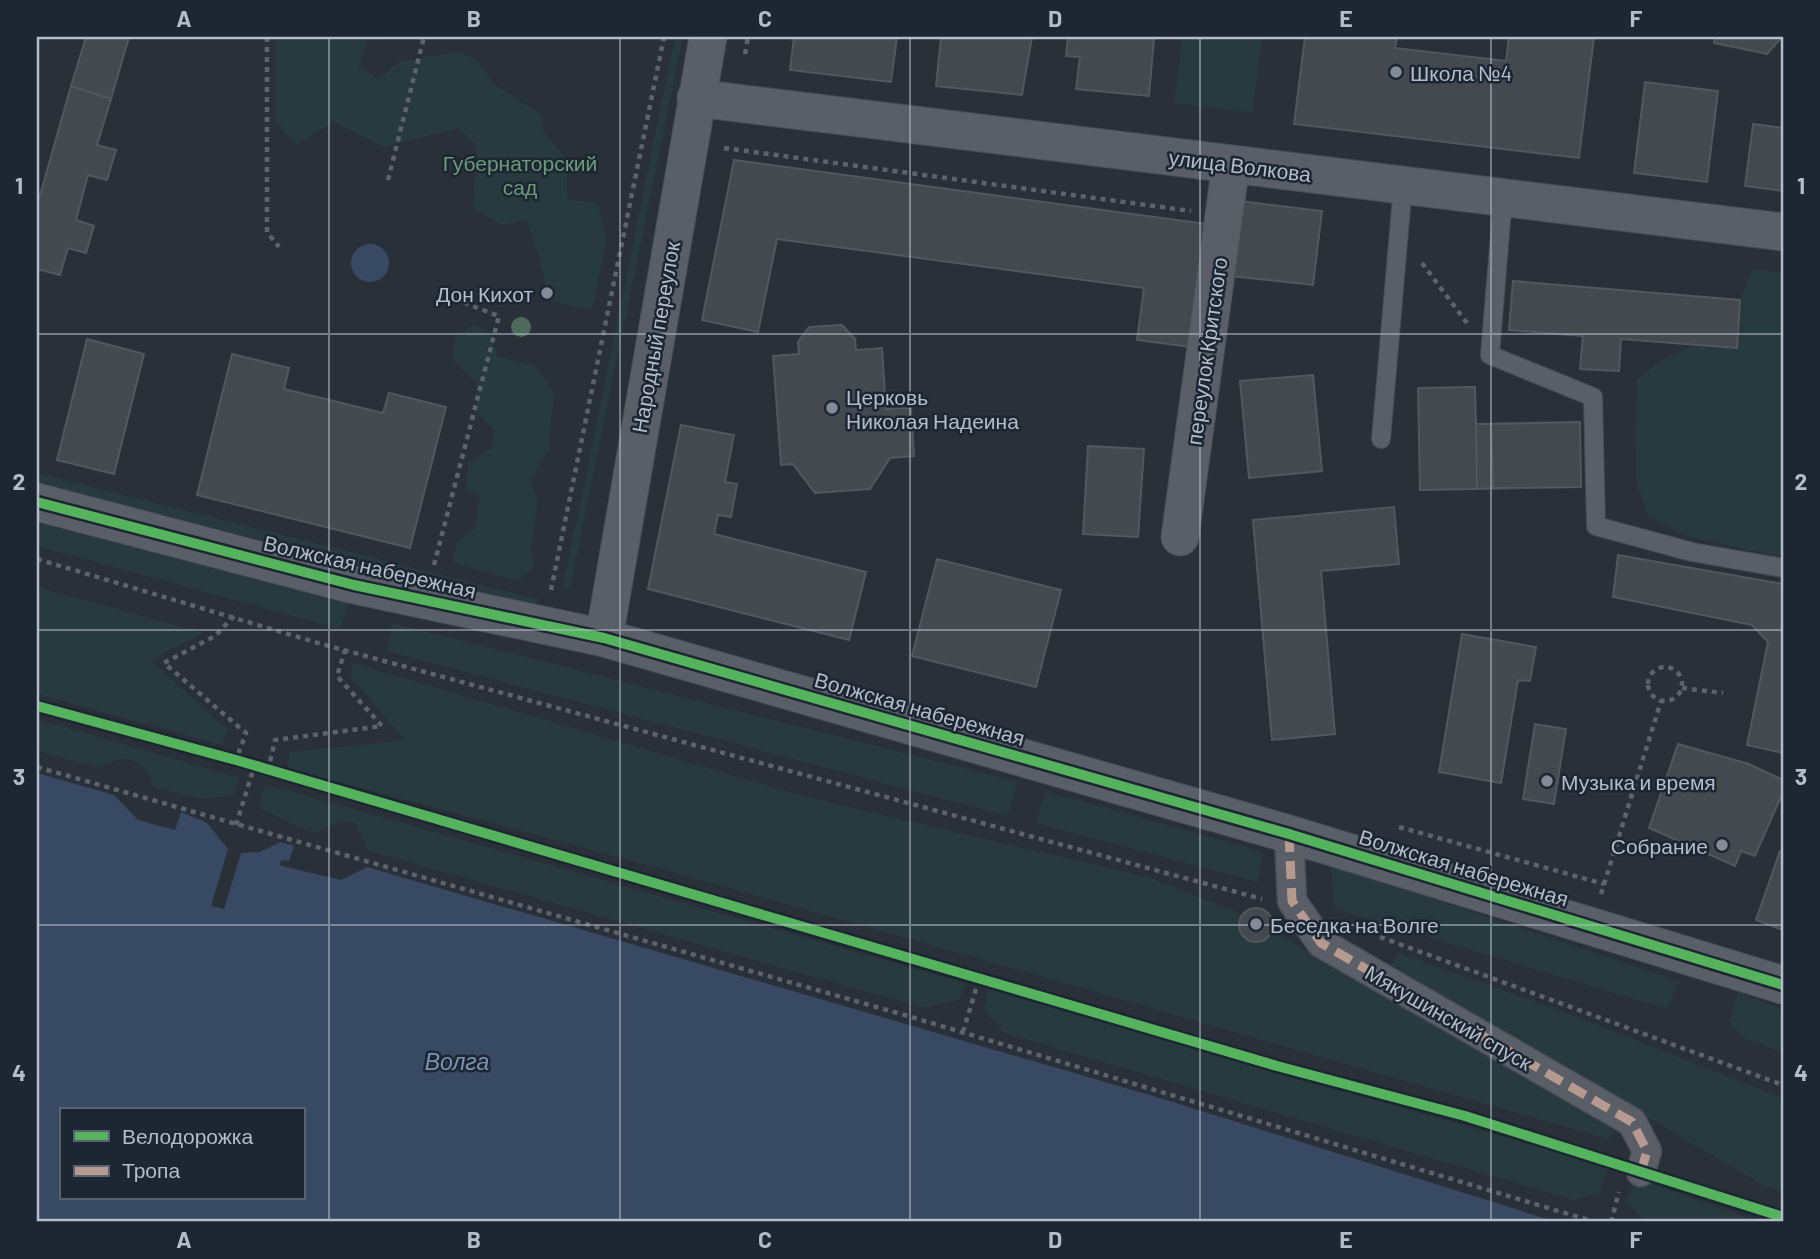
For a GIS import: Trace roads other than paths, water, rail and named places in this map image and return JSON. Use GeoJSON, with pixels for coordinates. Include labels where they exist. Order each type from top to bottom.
{"type":"FeatureCollection","features":[{"type":"Feature","properties":{"kind":"street","name":"Народный переулок"},"geometry":{"type":"LineString","coordinates":[[604,638],[708,37]]}},
{"type":"Feature","properties":{"kind":"street","name":"улица Волкова"},"geometry":{"type":"LineString","coordinates":[[696,98],[1783,232]]}},
{"type":"Feature","properties":{"kind":"street","name":"переулок Критского"},"geometry":{"type":"LineString","coordinates":[[1180,537],[1231,164]]}},
{"type":"Feature","properties":{"kind":"street","name":"Волжская набережная"},"geometry":{"type":"LineString","coordinates":[[37,502],[354,585],[604,638],[1289,834],[1783,985]]}},
{"type":"Feature","properties":{"kind":"street","name":"Мякушинский спуск"},"geometry":{"type":"LineString","coordinates":[[1289,834],[1292,901],[1321,943],[1632,1122],[1647,1150],[1630,1180]]}},
{"type":"Feature","properties":{"kind":"lane"},"geometry":{"type":"LineString","coordinates":[[1381,439],[1403,185]]}},
{"type":"Feature","properties":{"kind":"lane"},"geometry":{"type":"LineString","coordinates":[[1503,197],[1490,355],[1593,397],[1596,526],[1692,552],[1783,568]]}},
{"type":"Feature","properties":{"kind":"water"},"geometry":{"type":"Polygon","coordinates":[[[370,244],[383,250],[389,263],[383,276],[370,282],[357,276],[351,263],[357,250],[370,244]]]}},
{"type":"Feature","properties":{"kind":"water","name":"Волга"},"geometry":{"type":"Polygon","coordinates":[[[37,773],[114,795],[138,820],[175,830],[181,812],[207,823],[228,849],[241,853],[260,852],[281,842],[294,846],[289,861],[281,860],[280,865],[286,867],[341,880],[367,867],[1160,1098],[1557,1222],[37,1222],[37,773]]]}},
{"type":"Feature","properties":{"kind":"place","name":"Школа №4"},"geometry":{"type":"Point","coordinates":[1396,72]}},
{"type":"Feature","properties":{"kind":"place","name":"Дон Кихот"},"geometry":{"type":"Point","coordinates":[547,293]}},
{"type":"Feature","properties":{"kind":"place","name":"Церковь Николая Надеина"},"geometry":{"type":"Point","coordinates":[832,408]}},
{"type":"Feature","properties":{"kind":"place","name":"Музыка и время"},"geometry":{"type":"Point","coordinates":[1547,781]}},
{"type":"Feature","properties":{"kind":"place","name":"Собрание"},"geometry":{"type":"Point","coordinates":[1722,845]}},
{"type":"Feature","properties":{"kind":"place","name":"Беседка на Волге"},"geometry":{"type":"Point","coordinates":[1256,924]}},
{"type":"Feature","properties":{"kind":"park label","name":"Губернаторский сад"},"geometry":{"type":"Point","coordinates":[520,174]}}]}
